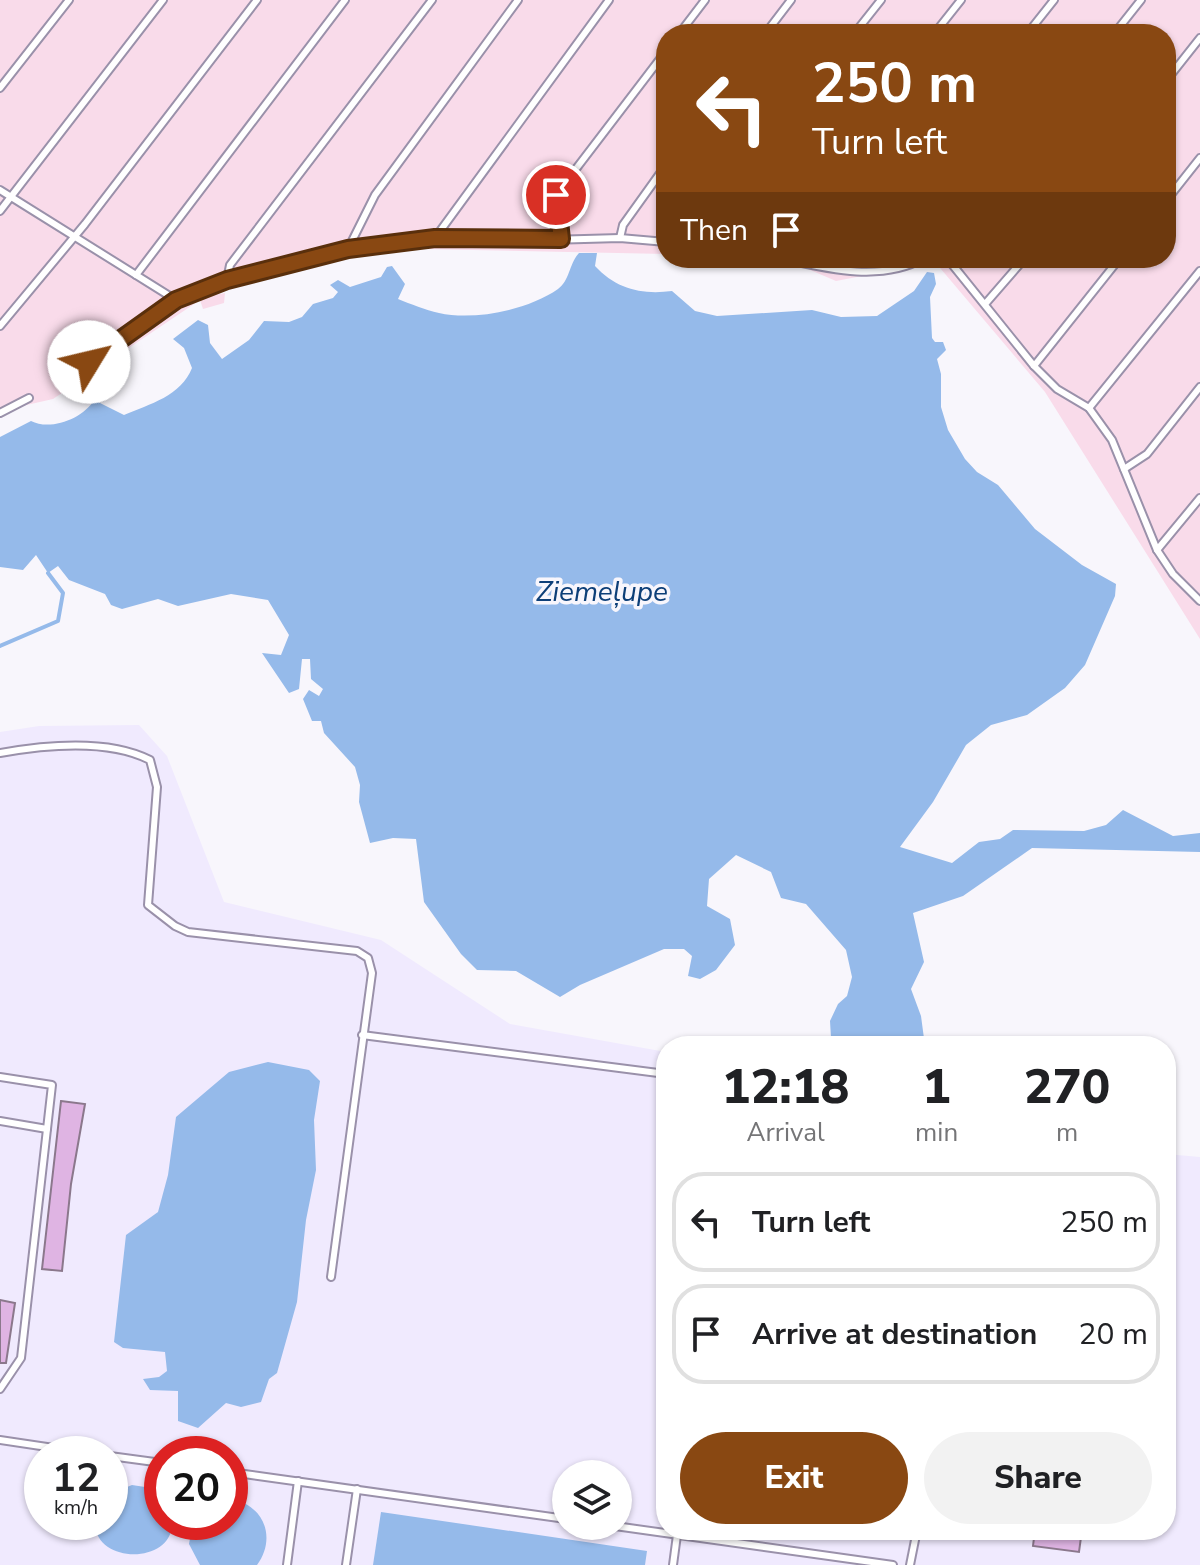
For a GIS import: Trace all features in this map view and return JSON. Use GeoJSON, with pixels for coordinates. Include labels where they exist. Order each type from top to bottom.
{"type":"FeatureCollection","features":[{"type":"Feature","properties":{"kind":"lane"},"geometry":{"type":"LineString","coordinates":[[0,88],[69,0]]}},
{"type":"Feature","properties":{"kind":"lane"},"geometry":{"type":"LineString","coordinates":[[0,211],[163,0]]}},
{"type":"Feature","properties":{"kind":"lane"},"geometry":{"type":"LineString","coordinates":[[0,326],[257,0]]}},
{"type":"Feature","properties":{"kind":"lane"},"geometry":{"type":"LineString","coordinates":[[136,275],[345,0]]}},
{"type":"Feature","properties":{"kind":"lane"},"geometry":{"type":"LineString","coordinates":[[227,280],[230,265],[432,0]]}},
{"type":"Feature","properties":{"kind":"lane"},"geometry":{"type":"LineString","coordinates":[[348,249],[375,195],[518,0]]}},
{"type":"Feature","properties":{"kind":"lane"},"geometry":{"type":"LineString","coordinates":[[435,238],[609,0]]}},
{"type":"Feature","properties":{"kind":"lane"},"geometry":{"type":"LineString","coordinates":[[687,24],[705,0]]}},
{"type":"Feature","properties":{"kind":"lane"},"geometry":{"type":"LineString","coordinates":[[773,24],[791,0]]}},
{"type":"Feature","properties":{"kind":"lane"},"geometry":{"type":"LineString","coordinates":[[862,24],[881,0]]}},
{"type":"Feature","properties":{"kind":"lane"},"geometry":{"type":"LineString","coordinates":[[942,24],[961,0]]}},
{"type":"Feature","properties":{"kind":"lane"},"geometry":{"type":"LineString","coordinates":[[1035,24],[1054,0]]}},
{"type":"Feature","properties":{"kind":"lane"},"geometry":{"type":"LineString","coordinates":[[1122,24],[1141,0]]}},
{"type":"Feature","properties":{"kind":"lane"},"geometry":{"type":"LineString","coordinates":[[1176,68],[1200,38]]}},
{"type":"Feature","properties":{"kind":"lane"},"geometry":{"type":"LineString","coordinates":[[561,239],[556,195],[656,64]]}},
{"type":"Feature","properties":{"kind":"lane"},"geometry":{"type":"LineString","coordinates":[[1176,188],[1200,158]]}},
{"type":"Feature","properties":{"kind":"lane"},"geometry":{"type":"LineString","coordinates":[[620,238],[623,225],[656,179]]}},
{"type":"Feature","properties":{"kind":"lane"},"geometry":{"type":"LineString","coordinates":[[0,190],[176,300]]}},
{"type":"Feature","properties":{"kind":"lane"},"geometry":{"type":"LineString","coordinates":[[89,362],[176,300],[227,280],[348,249],[435,238],[620,238],[656,241]]}},
{"type":"Feature","properties":{"kind":"lane"},"geometry":{"type":"LineString","coordinates":[[835,268],[857,272],[888,268]]}},
{"type":"Feature","properties":{"kind":"lane"},"geometry":{"type":"LineString","coordinates":[[956,268],[1034,366],[1057,389],[1089,408],[1112,440],[1157,550],[1173,574],[1200,601]]}},
{"type":"Feature","properties":{"kind":"lane"},"geometry":{"type":"LineString","coordinates":[[986,303],[1016,268]]}},
{"type":"Feature","properties":{"kind":"lane"},"geometry":{"type":"LineString","coordinates":[[1034,366],[1112,268]]}},
{"type":"Feature","properties":{"kind":"lane"},"geometry":{"type":"LineString","coordinates":[[1089,408],[1200,271]]}},
{"type":"Feature","properties":{"kind":"lane"},"geometry":{"type":"LineString","coordinates":[[1124,469],[1147,454],[1200,387]]}},
{"type":"Feature","properties":{"kind":"lane"},"geometry":{"type":"LineString","coordinates":[[0,413],[29,398]]}},
{"type":"Feature","properties":{"kind":"lane"},"geometry":{"type":"LineString","coordinates":[[1157,550],[1200,498]]}},
{"type":"Feature","properties":{"kind":"lane"},"geometry":{"type":"LineString","coordinates":[[0,753],[92,747],[134,752],[150,760],[157,787],[148,905],[188,932],[357,951],[368,958],[372,973],[331,1277]]}},
{"type":"Feature","properties":{"kind":"lane"},"geometry":{"type":"LineString","coordinates":[[362,1035],[656,1073]]}},
{"type":"Feature","properties":{"kind":"lane"},"geometry":{"type":"LineString","coordinates":[[0,1077],[52,1085],[21,1358],[0,1389]]}},
{"type":"Feature","properties":{"kind":"lane"},"geometry":{"type":"LineString","coordinates":[[0,1121],[47,1129]]}},
{"type":"Feature","properties":{"kind":"lane"},"geometry":{"type":"LineString","coordinates":[[0,1440],[24,1444]]}},
{"type":"Feature","properties":{"kind":"lane"},"geometry":{"type":"LineString","coordinates":[[248,1474],[552,1517]]}},
{"type":"Feature","properties":{"kind":"lane"},"geometry":{"type":"LineString","coordinates":[[287,1565],[298,1481]]}},
{"type":"Feature","properties":{"kind":"lane"},"geometry":{"type":"LineString","coordinates":[[346,1565],[357,1489]]}},
{"type":"Feature","properties":{"kind":"lane"},"geometry":{"type":"LineString","coordinates":[[632,1528],[656,1532]]}},
{"type":"Feature","properties":{"kind":"lane"},"geometry":{"type":"LineString","coordinates":[[673,1565],[676,1540]]}},
{"type":"Feature","properties":{"kind":"lane"},"geometry":{"type":"LineString","coordinates":[[731,1540],[893,1565]]}},
{"type":"Feature","properties":{"kind":"lane"},"geometry":{"type":"LineString","coordinates":[[910,1565],[915,1540]]}},
{"type":"Feature","properties":{"kind":"shaded area"},"geometry":{"type":"Polygon","coordinates":[[[0,0],[1200,0],[1200,639],[1045,392],[940,268],[1176,268],[1176,24],[656,24],[656,254],[373,248],[227,282],[204,297],[225,293],[224,303],[203,309],[200,300],[53,399],[0,411],[0,0]]]}},
{"type":"Feature","properties":{"kind":"shaded area"},"geometry":{"type":"Polygon","coordinates":[[[805,268],[904,268],[836,281],[805,268]]]}},
{"type":"Feature","properties":{"kind":"shaded area"},"geometry":{"type":"Polygon","coordinates":[[[139,725],[167,756],[224,902],[381,940],[510,1024],[656,1050],[656,1540],[1176,1540],[1176,1155],[1200,1157],[1200,1565],[0,1565],[0,732],[39,726],[139,725]]]}},
{"type":"Feature","properties":{"kind":"water","name":"Ziemeļupe"},"geometry":{"type":"Polygon","coordinates":[[[579,253],[597,253],[595,266],[621,285],[640,291],[672,291],[695,311],[717,316],[812,310],[841,317],[877,316],[914,291],[927,272],[934,273],[936,284],[930,297],[932,338],[935,342],[943,342],[946,350],[937,359],[941,374],[941,407],[948,430],[965,459],[977,472],[998,485],[1035,529],[1082,565],[1116,584],[1115,596],[1085,665],[1065,688],[1027,715],[991,725],[966,745],[933,802],[900,847],[952,863],[979,842],[1000,839],[1013,830],[1084,831],[1106,825],[1123,810],[1173,836],[1200,833],[1200,852],[1032,848],[963,896],[913,913],[924,962],[911,989],[921,1016],[924,1036],[831,1036],[830,1021],[838,1004],[847,996],[852,977],[846,950],[806,904],[781,898],[771,872],[736,855],[709,879],[707,906],[730,919],[735,945],[716,970],[700,979],[688,976],[692,956],[684,949],[664,949],[580,985],[560,997],[516,971],[477,970],[461,954],[424,902],[416,839],[393,838],[370,843],[359,802],[360,785],[355,767],[324,733],[321,721],[312,721],[303,699],[309,690],[319,696],[323,689],[311,679],[310,659],[302,659],[299,689],[289,693],[262,653],[281,655],[289,635],[268,600],[231,594],[178,606],[158,599],[122,609],[111,605],[105,594],[69,580],[58,566],[48,573],[36,555],[23,570],[0,567],[0,437],[31,421],[47,425],[74,418],[94,400],[124,415],[164,398],[180,386],[192,368],[184,348],[173,339],[198,320],[208,325],[210,343],[222,359],[249,340],[264,321],[289,322],[302,317],[313,304],[333,298],[338,292],[330,285],[338,280],[350,287],[381,277],[387,267],[392,266],[405,284],[398,299],[439,313],[468,316],[516,308],[546,296],[565,281],[579,253]]]}},
{"type":"Feature","properties":{"kind":"water"},"geometry":{"type":"Polygon","coordinates":[[[268,1062],[309,1070],[320,1081],[314,1120],[316,1170],[306,1220],[297,1302],[277,1373],[269,1379],[261,1402],[241,1407],[226,1403],[198,1428],[178,1421],[178,1391],[150,1390],[143,1379],[159,1377],[167,1371],[165,1352],[123,1348],[114,1342],[126,1235],[158,1212],[168,1175],[176,1117],[229,1072],[268,1062]]]}},
{"type":"Feature","properties":{"kind":"water"},"geometry":{"type":"Polygon","coordinates":[[[128,1487],[144,1487],[144,1540],[166,1540],[148,1552],[119,1552],[102,1540],[128,1540],[128,1487]]]}},
{"type":"Feature","properties":{"kind":"water"},"geometry":{"type":"Polygon","coordinates":[[[248,1506],[259,1515],[266,1534],[263,1555],[257,1565],[200,1565],[190,1540],[248,1540],[248,1506]]]}},
{"type":"Feature","properties":{"kind":"water"},"geometry":{"type":"Polygon","coordinates":[[[381,1512],[552,1537],[552,1540],[647,1551],[645,1565],[373,1565],[381,1512]]]}},
{"type":"Feature","properties":{"kind":"building"},"geometry":{"type":"Polygon","coordinates":[[[61,1101],[85,1104],[71,1184],[62,1271],[42,1269],[61,1101]]]}},
{"type":"Feature","properties":{"kind":"building"},"geometry":{"type":"Polygon","coordinates":[[[0,1300],[15,1303],[6,1363],[0,1363],[0,1300]]]}},
{"type":"Feature","properties":{"kind":"building"},"geometry":{"type":"Polygon","coordinates":[[[1034,1540],[1081,1540],[1079,1552],[1033,1546],[1034,1540]]]}},
{"type":"Feature","properties":{"kind":"waterway"},"geometry":{"type":"LineString","coordinates":[[0,646],[58,621],[63,593],[48,573]]}},
{"type":"Feature","properties":{"kind":"route"},"geometry":{"type":"LineString","coordinates":[[89,362],[176,300],[227,280],[348,249],[435,238],[561,239],[556,195]]}}]}
